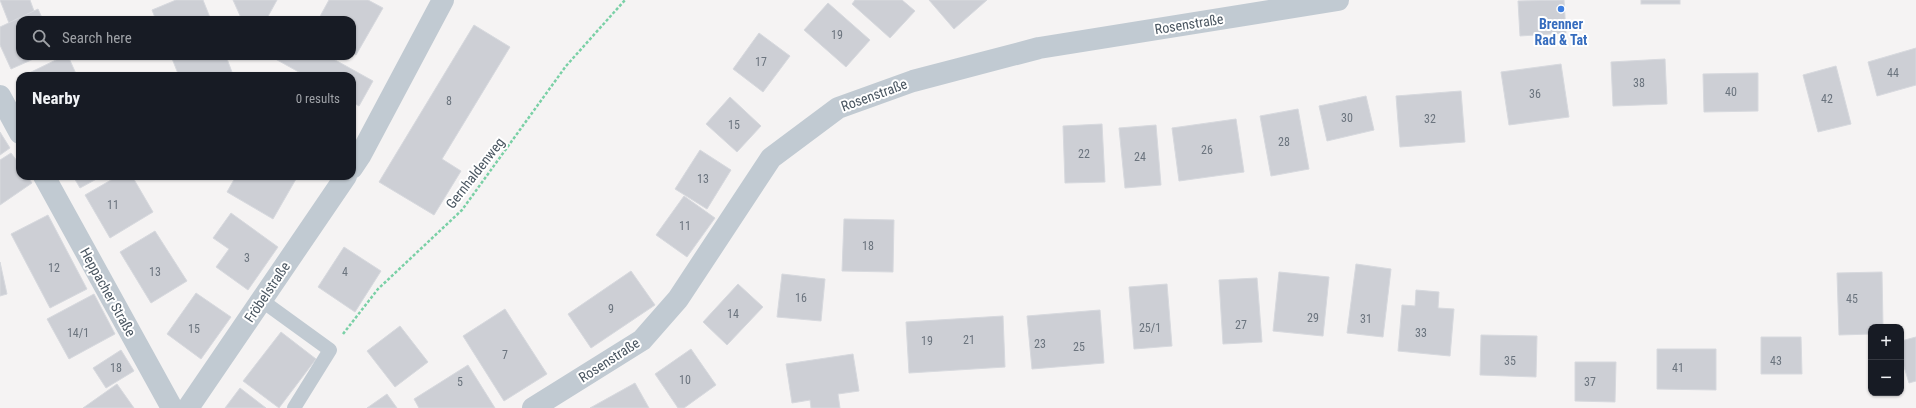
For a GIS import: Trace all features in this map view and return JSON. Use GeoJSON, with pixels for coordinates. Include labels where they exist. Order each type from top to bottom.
{"type":"FeatureCollection","features":[{"type":"Feature","properties":{"kind":"street"},"geometry":{"type":"LineString","coordinates":[[356,162],[443,0]]}},
{"type":"Feature","properties":{"kind":"street","name":"Rosenstraße"},"geometry":{"type":"LineString","coordinates":[[533,408],[642,340],[678,299],[770,158],[838,108],[913,81],[1039,48],[1338,0]]}},
{"type":"Feature","properties":{"kind":"street"},"geometry":{"type":"LineString","coordinates":[[0,96],[16,126]]}},
{"type":"Feature","properties":{"kind":"street","name":"Heppacher Straße"},"geometry":{"type":"LineString","coordinates":[[46,180],[172,408]]}},
{"type":"Feature","properties":{"kind":"street","name":"Fröbelstraße"},"geometry":{"type":"LineString","coordinates":[[188,408],[343,180]]}},
{"type":"Feature","properties":{"kind":"lane"},"geometry":{"type":"LineString","coordinates":[[262,300],[330,350],[294,408]]}},
{"type":"Feature","properties":{"kind":"path","name":"Gernhaldenweg"},"geometry":{"type":"LineString","coordinates":[[330,350],[378,289],[462,210],[566,66],[625,0]]}},
{"type":"Feature","properties":{"kind":"building"},"geometry":{"type":"Polygon","coordinates":[[[0,0],[30,0],[34,11],[24,16],[16,16],[16,20],[9,23],[0,0]]]}},
{"type":"Feature","properties":{"kind":"building"},"geometry":{"type":"Polygon","coordinates":[[[176,0],[203,0],[209,16],[154,16],[152,10],[176,0]]]}},
{"type":"Feature","properties":{"kind":"building"},"geometry":{"type":"Polygon","coordinates":[[[233,0],[277,0],[268,16],[240,16],[233,0]]]}},
{"type":"Feature","properties":{"kind":"building"},"geometry":{"type":"Polygon","coordinates":[[[329,0],[368,0],[383,8],[356,55],[356,16],[320,16],[329,0]]]}},
{"type":"Feature","properties":{"kind":"building"},"geometry":{"type":"Polygon","coordinates":[[[855,0],[902,0],[915,11],[890,38],[852,4],[855,0]]]}},
{"type":"Feature","properties":{"kind":"building"},"geometry":{"type":"Polygon","coordinates":[[[929,0],[987,0],[954,29],[929,0]]]}},
{"type":"Feature","properties":{"kind":"building"},"geometry":{"type":"Polygon","coordinates":[[[1564,0],[1566,33],[1520,36],[1518,1],[1564,0]]]}},
{"type":"Feature","properties":{"kind":"building"},"geometry":{"type":"Polygon","coordinates":[[[1641,0],[1680,0],[1680,4],[1641,4],[1641,0]]]}},
{"type":"Feature","properties":{"kind":"building"},"geometry":{"type":"Polygon","coordinates":[[[828,3],[870,40],[846,67],[804,30],[828,3]]]}},
{"type":"Feature","properties":{"kind":"building"},"geometry":{"type":"Polygon","coordinates":[[[38,9],[41,16],[23,16],[38,9]]]}},
{"type":"Feature","properties":{"kind":"building"},"geometry":{"type":"Polygon","coordinates":[[[16,19],[16,60],[31,60],[11,69],[0,45],[0,27],[16,19]]]}},
{"type":"Feature","properties":{"kind":"building"},"geometry":{"type":"Polygon","coordinates":[[[474,25],[510,47],[442,159],[461,171],[434,215],[379,182],[474,25]]]}},
{"type":"Feature","properties":{"kind":"building"},"geometry":{"type":"Polygon","coordinates":[[[759,33],[790,56],[763,92],[733,69],[759,33]]]}},
{"type":"Feature","properties":{"kind":"building"},"geometry":{"type":"Polygon","coordinates":[[[1916,48],[1916,85],[1877,96],[1868,62],[1916,48]]]}},
{"type":"Feature","properties":{"kind":"building"},"geometry":{"type":"Polygon","coordinates":[[[1665,59],[1667,104],[1613,106],[1611,62],[1665,59]]]}},
{"type":"Feature","properties":{"kind":"building"},"geometry":{"type":"Polygon","coordinates":[[[56,60],[70,60],[75,72],[31,72],[56,60]]]}},
{"type":"Feature","properties":{"kind":"building"},"geometry":{"type":"Polygon","coordinates":[[[173,60],[227,60],[232,72],[177,72],[173,60]]]}},
{"type":"Feature","properties":{"kind":"building"},"geometry":{"type":"Polygon","coordinates":[[[277,60],[335,60],[373,81],[359,106],[356,104],[356,72],[299,72],[277,60]]]}},
{"type":"Feature","properties":{"kind":"building"},"geometry":{"type":"Polygon","coordinates":[[[1561,64],[1569,117],[1509,125],[1501,72],[1561,64]]]}},
{"type":"Feature","properties":{"kind":"building"},"geometry":{"type":"Polygon","coordinates":[[[1836,66],[1851,124],[1818,132],[1803,75],[1836,66]]]}},
{"type":"Feature","properties":{"kind":"building"},"geometry":{"type":"Polygon","coordinates":[[[1758,73],[1758,111],[1704,112],[1703,74],[1758,73]]]}},
{"type":"Feature","properties":{"kind":"building"},"geometry":{"type":"Polygon","coordinates":[[[1461,91],[1465,142],[1400,147],[1396,96],[1461,91]]]}},
{"type":"Feature","properties":{"kind":"building"},"geometry":{"type":"Polygon","coordinates":[[[1366,96],[1374,130],[1327,141],[1319,106],[1366,96]]]}},
{"type":"Feature","properties":{"kind":"building"},"geometry":{"type":"Polygon","coordinates":[[[730,97],[761,126],[737,152],[706,124],[730,97]]]}},
{"type":"Feature","properties":{"kind":"building"},"geometry":{"type":"Polygon","coordinates":[[[1298,109],[1309,169],[1271,176],[1260,116],[1298,109]]]}},
{"type":"Feature","properties":{"kind":"building"},"geometry":{"type":"Polygon","coordinates":[[[1236,119],[1244,172],[1179,181],[1172,128],[1236,119]]]}},
{"type":"Feature","properties":{"kind":"building"},"geometry":{"type":"Polygon","coordinates":[[[1102,124],[1105,182],[1065,183],[1063,126],[1102,124]]]}},
{"type":"Feature","properties":{"kind":"building"},"geometry":{"type":"Polygon","coordinates":[[[1156,125],[1161,185],[1125,188],[1119,128],[1156,125]]]}},
{"type":"Feature","properties":{"kind":"building"},"geometry":{"type":"Polygon","coordinates":[[[0,132],[10,148],[0,155],[0,132]]]}},
{"type":"Feature","properties":{"kind":"building"},"geometry":{"type":"Polygon","coordinates":[[[700,150],[731,170],[707,209],[675,189],[700,150]]]}},
{"type":"Feature","properties":{"kind":"building"},"geometry":{"type":"Polygon","coordinates":[[[11,153],[16,160],[16,180],[30,180],[32,183],[0,205],[0,160],[11,153]]]}},
{"type":"Feature","properties":{"kind":"building"},"geometry":{"type":"Polygon","coordinates":[[[75,180],[95,180],[80,188],[75,180]]]}},
{"type":"Feature","properties":{"kind":"building"},"geometry":{"type":"Polygon","coordinates":[[[111,180],[134,180],[153,212],[110,238],[85,195],[111,180]]]}},
{"type":"Feature","properties":{"kind":"building"},"geometry":{"type":"Polygon","coordinates":[[[234,180],[295,180],[273,219],[227,192],[234,180]]]}},
{"type":"Feature","properties":{"kind":"building"},"geometry":{"type":"Polygon","coordinates":[[[684,196],[715,218],[687,257],[656,235],[684,196]]]}},
{"type":"Feature","properties":{"kind":"building"},"geometry":{"type":"Polygon","coordinates":[[[231,213],[278,247],[248,290],[216,267],[229,249],[213,238],[231,213]]]}},
{"type":"Feature","properties":{"kind":"building"},"geometry":{"type":"Polygon","coordinates":[[[48,215],[87,289],[50,308],[11,234],[48,215]]]}},
{"type":"Feature","properties":{"kind":"building"},"geometry":{"type":"Polygon","coordinates":[[[844,219],[894,220],[893,272],[842,271],[844,219]]]}},
{"type":"Feature","properties":{"kind":"building"},"geometry":{"type":"Polygon","coordinates":[[[155,231],[187,281],[151,303],[120,252],[155,231]]]}},
{"type":"Feature","properties":{"kind":"building"},"geometry":{"type":"Polygon","coordinates":[[[344,247],[381,271],[355,312],[318,287],[344,247]]]}},
{"type":"Feature","properties":{"kind":"building"},"geometry":{"type":"Polygon","coordinates":[[[0,262],[7,294],[0,296],[0,262]]]}},
{"type":"Feature","properties":{"kind":"building"},"geometry":{"type":"Polygon","coordinates":[[[1356,264],[1391,269],[1383,337],[1347,333],[1356,264]]]}},
{"type":"Feature","properties":{"kind":"building"},"geometry":{"type":"Polygon","coordinates":[[[631,271],[655,305],[591,348],[568,314],[631,271]]]}},
{"type":"Feature","properties":{"kind":"building"},"geometry":{"type":"Polygon","coordinates":[[[1279,272],[1329,277],[1323,336],[1273,331],[1279,272]]]}},
{"type":"Feature","properties":{"kind":"building"},"geometry":{"type":"Polygon","coordinates":[[[1882,272],[1883,324],[1868,324],[1868,334],[1839,335],[1837,273],[1882,272]]]}},
{"type":"Feature","properties":{"kind":"building"},"geometry":{"type":"Polygon","coordinates":[[[782,274],[825,279],[821,321],[777,317],[782,274]]]}},
{"type":"Feature","properties":{"kind":"building"},"geometry":{"type":"Polygon","coordinates":[[[1257,278],[1262,342],[1223,344],[1219,280],[1257,278]]]}},
{"type":"Feature","properties":{"kind":"building"},"geometry":{"type":"Polygon","coordinates":[[[738,284],[763,307],[727,345],[703,322],[738,284]]]}},
{"type":"Feature","properties":{"kind":"building"},"geometry":{"type":"Polygon","coordinates":[[[1167,284],[1172,346],[1134,349],[1129,287],[1167,284]]]}},
{"type":"Feature","properties":{"kind":"building"},"geometry":{"type":"Polygon","coordinates":[[[1416,290],[1439,292],[1438,308],[1454,309],[1450,356],[1398,351],[1402,305],[1415,306],[1416,290]]]}},
{"type":"Feature","properties":{"kind":"building"},"geometry":{"type":"Polygon","coordinates":[[[196,293],[231,317],[201,359],[167,334],[196,293]]]}},
{"type":"Feature","properties":{"kind":"building"},"geometry":{"type":"Polygon","coordinates":[[[94,294],[115,334],[69,359],[47,319],[94,294]]]}},
{"type":"Feature","properties":{"kind":"building"},"geometry":{"type":"Polygon","coordinates":[[[505,309],[547,374],[504,401],[463,336],[505,309]]]}},
{"type":"Feature","properties":{"kind":"building"},"geometry":{"type":"Polygon","coordinates":[[[1100,310],[1104,363],[1032,369],[1027,316],[1100,310]]]}},
{"type":"Feature","properties":{"kind":"building"},"geometry":{"type":"Polygon","coordinates":[[[1003,316],[1005,367],[909,373],[906,322],[1003,316]]]}},
{"type":"Feature","properties":{"kind":"building"},"geometry":{"type":"Polygon","coordinates":[[[400,326],[428,362],[395,387],[367,351],[400,326]]]}},
{"type":"Feature","properties":{"kind":"building"},"geometry":{"type":"Polygon","coordinates":[[[281,332],[316,359],[279,408],[243,381],[281,332]]]}},
{"type":"Feature","properties":{"kind":"building"},"geometry":{"type":"Polygon","coordinates":[[[1481,335],[1537,336],[1536,377],[1480,375],[1481,335]]]}},
{"type":"Feature","properties":{"kind":"building"},"geometry":{"type":"Polygon","coordinates":[[[1761,337],[1801,337],[1802,374],[1761,374],[1761,337]]]}},
{"type":"Feature","properties":{"kind":"building"},"geometry":{"type":"Polygon","coordinates":[[[1916,337],[1916,381],[1909,383],[1904,367],[1904,340],[1916,337]]]}},
{"type":"Feature","properties":{"kind":"building"},"geometry":{"type":"Polygon","coordinates":[[[691,349],[716,385],[684,408],[678,408],[655,374],[691,349]]]}},
{"type":"Feature","properties":{"kind":"building"},"geometry":{"type":"Polygon","coordinates":[[[1657,349],[1716,349],[1716,390],[1657,389],[1657,349]]]}},
{"type":"Feature","properties":{"kind":"building"},"geometry":{"type":"Polygon","coordinates":[[[121,350],[134,371],[106,388],[93,368],[121,350]]]}},
{"type":"Feature","properties":{"kind":"building"},"geometry":{"type":"Polygon","coordinates":[[[853,354],[859,391],[838,394],[840,408],[811,408],[810,400],[792,403],[786,364],[853,354]]]}},
{"type":"Feature","properties":{"kind":"building"},"geometry":{"type":"Polygon","coordinates":[[[1575,362],[1616,362],[1615,402],[1575,401],[1575,362]]]}},
{"type":"Feature","properties":{"kind":"building"},"geometry":{"type":"Polygon","coordinates":[[[468,365],[495,408],[419,408],[414,399],[468,365]]]}},
{"type":"Feature","properties":{"kind":"building"},"geometry":{"type":"Polygon","coordinates":[[[635,383],[649,408],[590,408],[635,383]]]}},
{"type":"Feature","properties":{"kind":"building"},"geometry":{"type":"Polygon","coordinates":[[[117,384],[134,408],[83,408],[117,384]]]}},
{"type":"Feature","properties":{"kind":"building"},"geometry":{"type":"Polygon","coordinates":[[[240,388],[266,408],[225,408],[240,388]]]}},
{"type":"Feature","properties":{"kind":"building"},"geometry":{"type":"Polygon","coordinates":[[[387,394],[397,408],[367,408],[387,394]]]}},
{"type":"Feature","properties":{"kind":"place","name":"Brenner Rad & Tat"},"geometry":{"type":"Point","coordinates":[1561,9]}}]}
